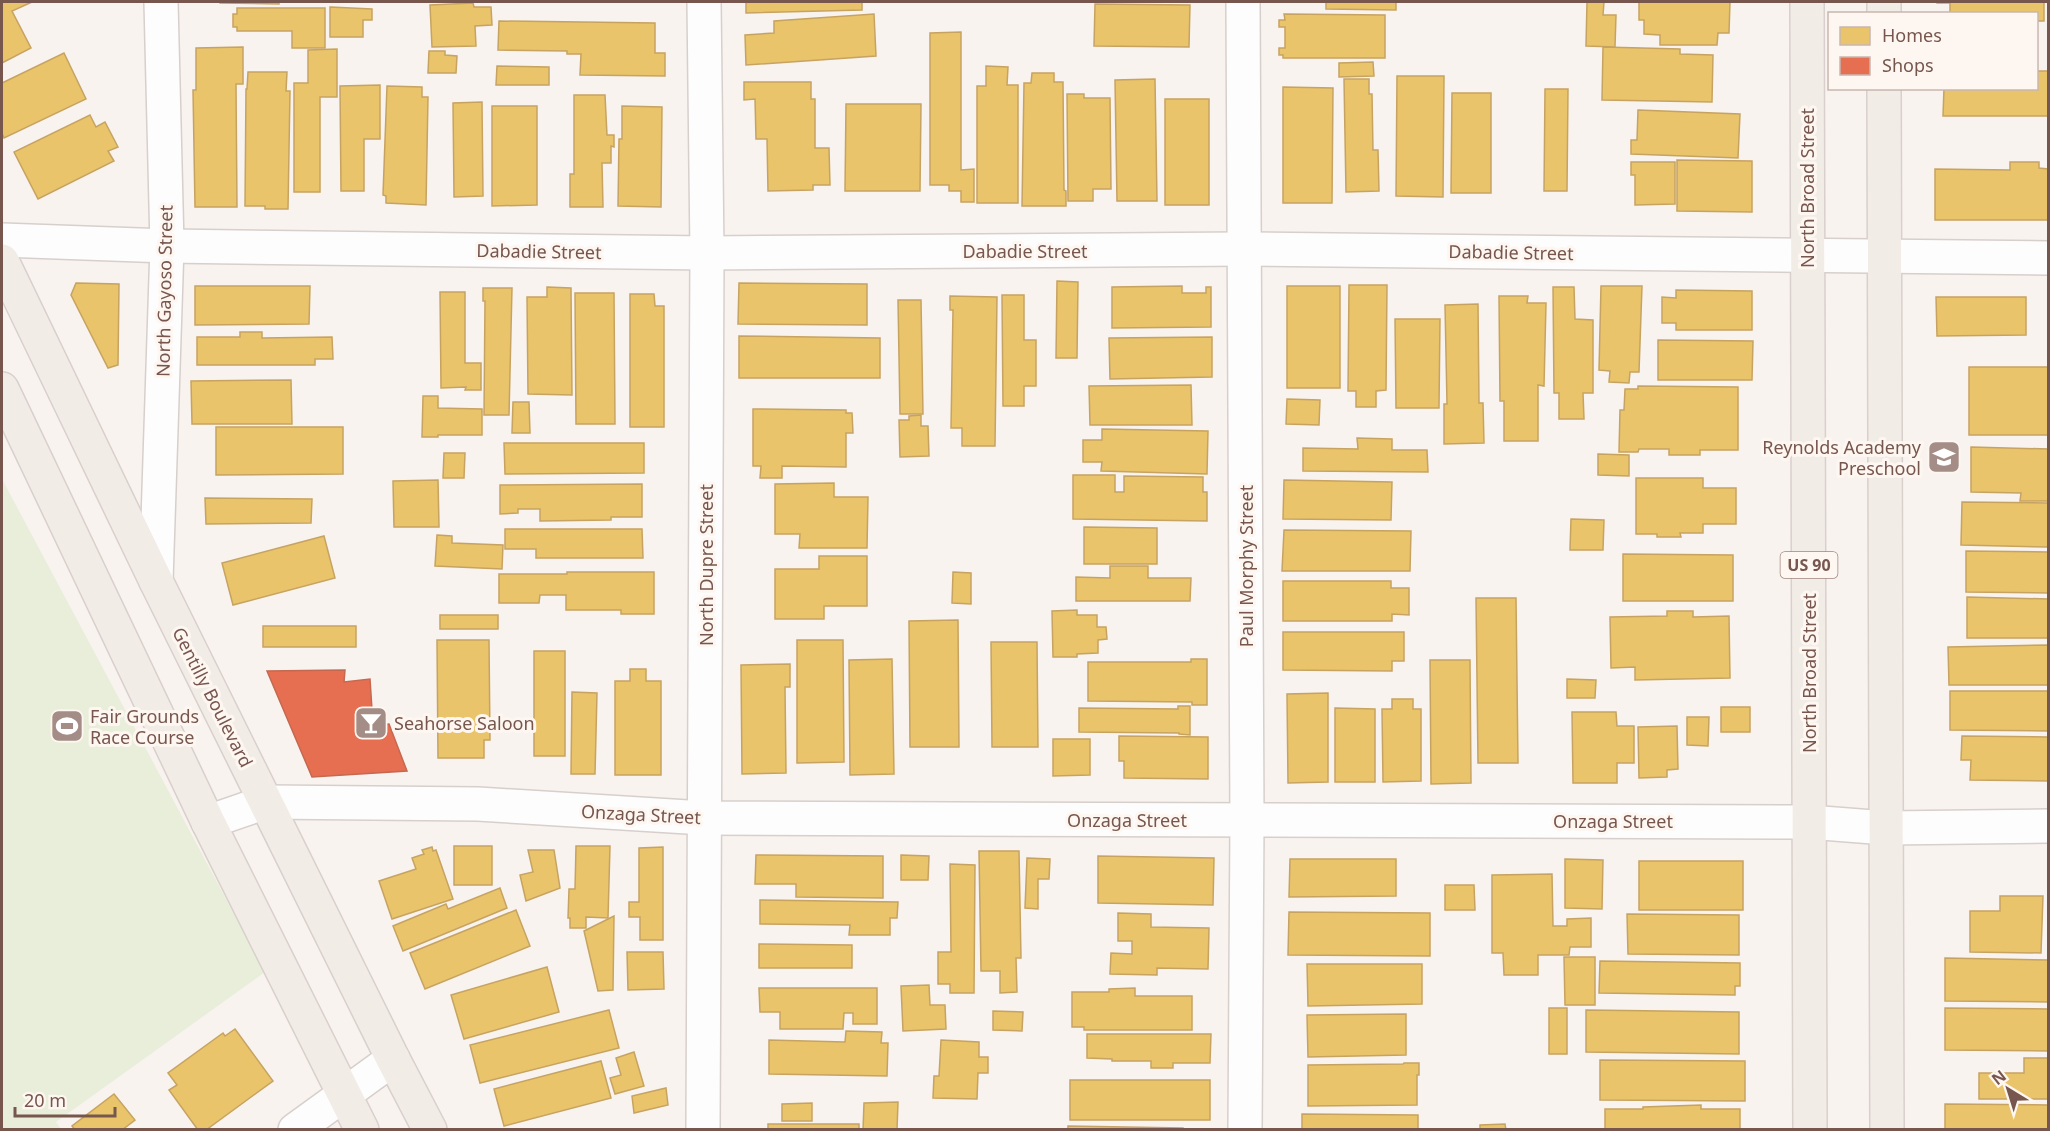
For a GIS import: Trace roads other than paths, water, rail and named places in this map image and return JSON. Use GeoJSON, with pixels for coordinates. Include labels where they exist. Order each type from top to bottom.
{"type":"FeatureCollection","features":[{"type":"Feature","properties":{"kind":"main road","name":"North Broad Street"},"geometry":{"type":"LineString","coordinates":[[1807,2],[1810,1130]]}},
{"type":"Feature","properties":{"kind":"main road"},"geometry":{"type":"LineString","coordinates":[[1884,90],[1887,1130]]}},
{"type":"Feature","properties":{"kind":"main road","name":"Gentilly Boulevard"},"geometry":{"type":"LineString","coordinates":[[2,261],[156,581],[430,1130]]}},
{"type":"Feature","properties":{"kind":"main road"},"geometry":{"type":"LineString","coordinates":[[2,389],[208,822],[362,1130]]}},
{"type":"Feature","properties":{"kind":"street","name":"North Gayoso Street"},"geometry":{"type":"LineString","coordinates":[[156,581],[167,246],[161,2]]}},
{"type":"Feature","properties":{"kind":"street","name":"North Dupre Street"},"geometry":{"type":"LineString","coordinates":[[703,1130],[707,253],[704,2]]}},
{"type":"Feature","properties":{"kind":"street","name":"Paul Morphy Street"},"geometry":{"type":"LineString","coordinates":[[1244,2],[1247,821],[1245,1130]]}},
{"type":"Feature","properties":{"kind":"street","name":"Dabadie Street"},"geometry":{"type":"LineString","coordinates":[[2,240],[167,246],[707,253],[1245,249],[1808,255],[1884,258],[2049,258]]}},
{"type":"Feature","properties":{"kind":"street","name":"Onzaga Street"},"geometry":{"type":"LineString","coordinates":[[208,822],[266,802],[478,804],[705,818],[1809,822],[1886,828],[2049,826]]}},
{"type":"Feature","properties":{"kind":"street"},"geometry":{"type":"LineString","coordinates":[[295,1130],[393,1059]]}},
{"type":"Feature","properties":{"kind":"place","name":"Reynolds Academy Preschool"},"geometry":{"type":"Point","coordinates":[1944,457]}},
{"type":"Feature","properties":{"kind":"place","name":"Seahorse Saloon"},"geometry":{"type":"Point","coordinates":[371,723]}},
{"type":"Feature","properties":{"kind":"place","name":"Fair Grounds Race Course"},"geometry":{"type":"Point","coordinates":[67,726]}}]}
